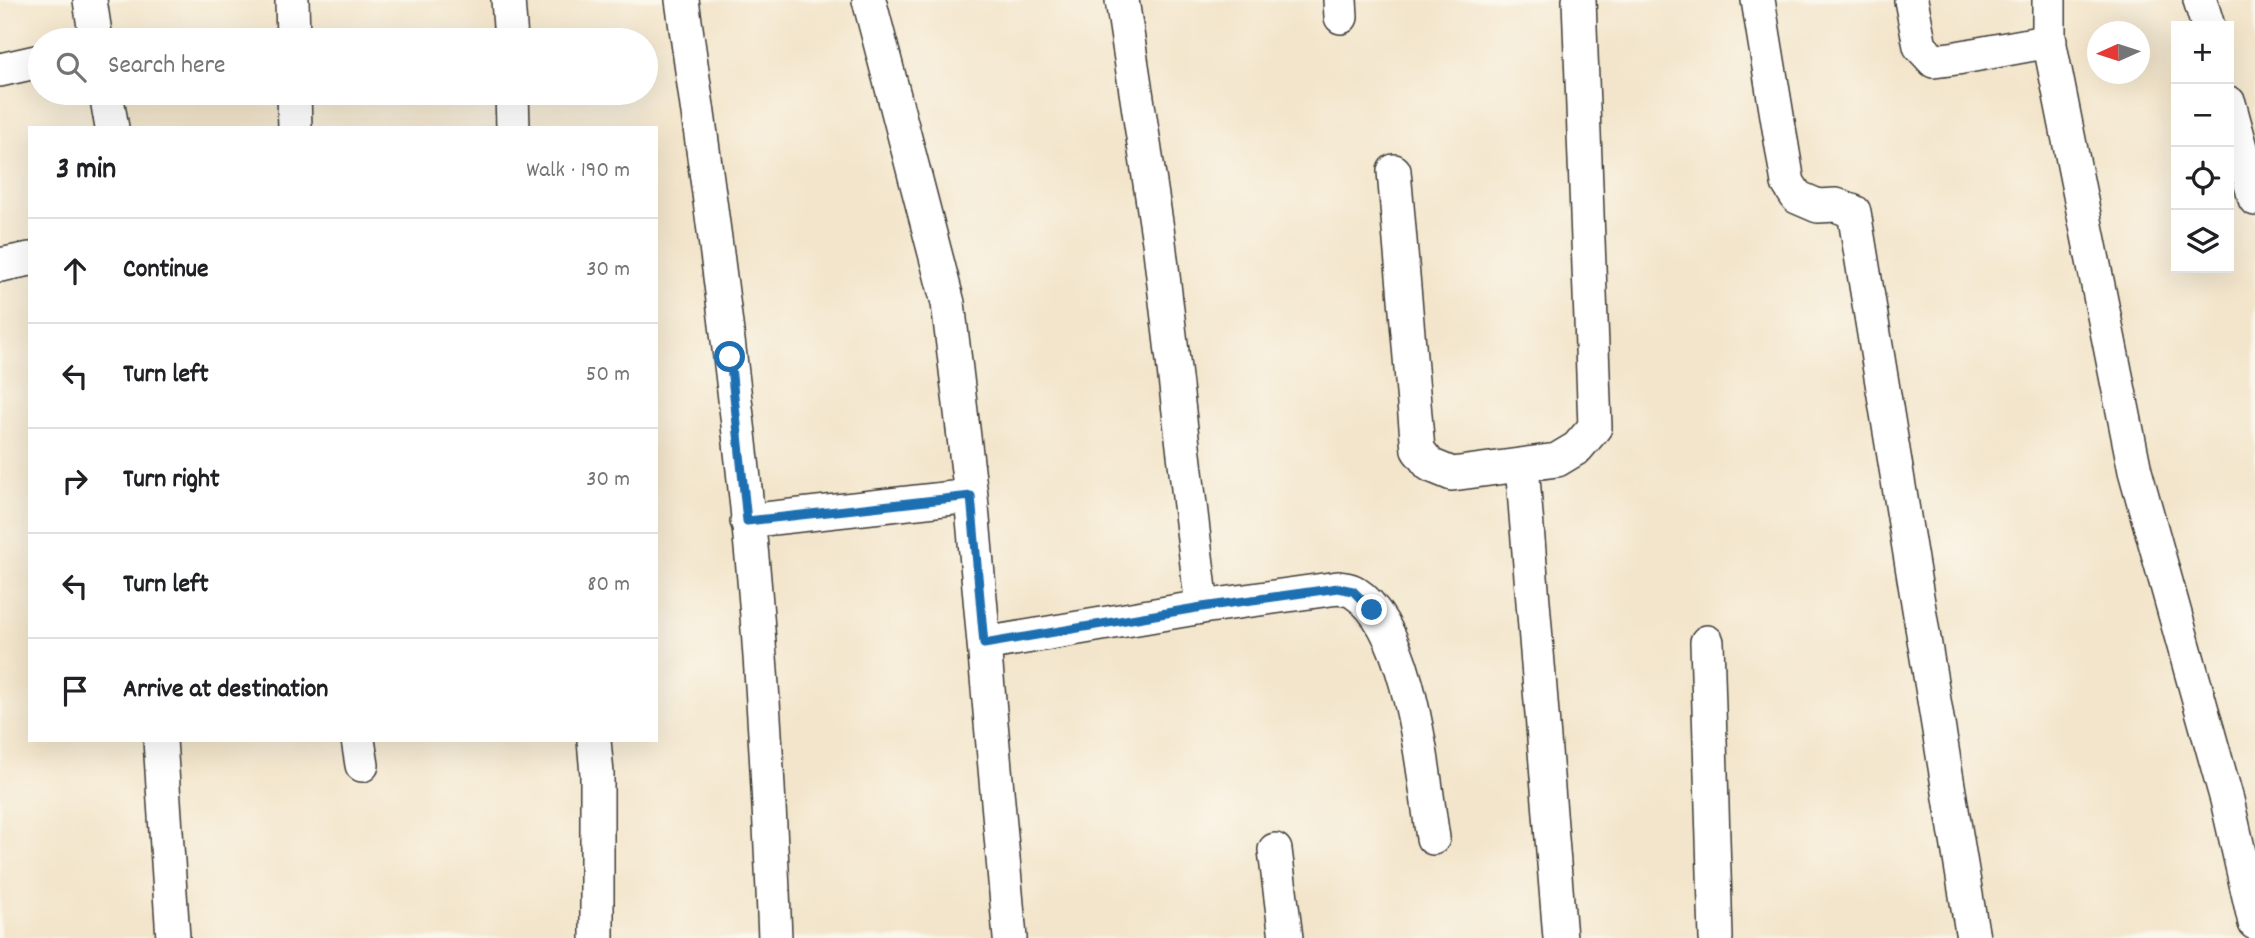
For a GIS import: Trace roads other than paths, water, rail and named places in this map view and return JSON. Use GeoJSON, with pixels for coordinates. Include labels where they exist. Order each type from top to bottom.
{"type":"FeatureCollection","features":[{"type":"Feature","properties":{"kind":"street"},"geometry":{"type":"LineString","coordinates":[[89,0],[94,28]]}},
{"type":"Feature","properties":{"kind":"street"},"geometry":{"type":"LineString","coordinates":[[292,0],[293,28]]}},
{"type":"Feature","properties":{"kind":"street"},"geometry":{"type":"LineString","coordinates":[[508,0],[510,28]]}},
{"type":"Feature","properties":{"kind":"street"},"geometry":{"type":"LineString","coordinates":[[682,0],[730,357],[747,521],[769,791],[775,938]]}},
{"type":"Feature","properties":{"kind":"street"},"geometry":{"type":"LineString","coordinates":[[869,0],[948,303],[971,496],[1010,938]]}},
{"type":"Feature","properties":{"kind":"street"},"geometry":{"type":"LineString","coordinates":[[1122,0],[1158,242],[1202,607]]}},
{"type":"Feature","properties":{"kind":"street"},"geometry":{"type":"LineString","coordinates":[[1394,171],[1418,450],[1430,465],[1452,474],[1557,460],[1577,448],[1595,427],[1579,0]]}},
{"type":"Feature","properties":{"kind":"street"},"geometry":{"type":"LineString","coordinates":[[1758,0],[1788,183],[1797,197],[1818,206],[1836,205],[1854,212],[1973,938]]}},
{"type":"Feature","properties":{"kind":"street"},"geometry":{"type":"LineString","coordinates":[[1911,0],[1920,46],[1934,61],[2050,41]]}},
{"type":"Feature","properties":{"kind":"street"},"geometry":{"type":"LineString","coordinates":[[2049,0],[2050,41],[2135,471],[2227,800],[2255,923]]}},
{"type":"Feature","properties":{"kind":"street"},"geometry":{"type":"LineString","coordinates":[[2200,0],[2206,21]]}},
{"type":"Feature","properties":{"kind":"street"},"geometry":{"type":"LineString","coordinates":[[0,70],[28,64]]}},
{"type":"Feature","properties":{"kind":"street"},"geometry":{"type":"LineString","coordinates":[[108,105],[112,126]]}},
{"type":"Feature","properties":{"kind":"street"},"geometry":{"type":"LineString","coordinates":[[294,105],[295,126]]}},
{"type":"Feature","properties":{"kind":"street"},"geometry":{"type":"LineString","coordinates":[[512,105],[513,126]]}},
{"type":"Feature","properties":{"kind":"street"},"geometry":{"type":"LineString","coordinates":[[2234,121],[2255,199]]}},
{"type":"Feature","properties":{"kind":"street"},"geometry":{"type":"LineString","coordinates":[[0,265],[28,259]]}},
{"type":"Feature","properties":{"kind":"street"},"geometry":{"type":"LineString","coordinates":[[1522,465],[1560,938]]}},
{"type":"Feature","properties":{"kind":"street"},"geometry":{"type":"LineString","coordinates":[[747,521],[971,496]]}},
{"type":"Feature","properties":{"kind":"street"},"geometry":{"type":"LineString","coordinates":[[984,644],[1202,607],[1338,588],[1353,591],[1372,610],[1389,635],[1405,677],[1433,838]]}},
{"type":"Feature","properties":{"kind":"street"},"geometry":{"type":"LineString","coordinates":[[1707,642],[1716,938]]}},
{"type":"Feature","properties":{"kind":"street"},"geometry":{"type":"LineString","coordinates":[[160,742],[173,938]]}},
{"type":"Feature","properties":{"kind":"street"},"geometry":{"type":"LineString","coordinates":[[594,742],[597,774],[597,938]]}},
{"type":"Feature","properties":{"kind":"street"},"geometry":{"type":"LineString","coordinates":[[1275,850],[1286,938]]}}]}
